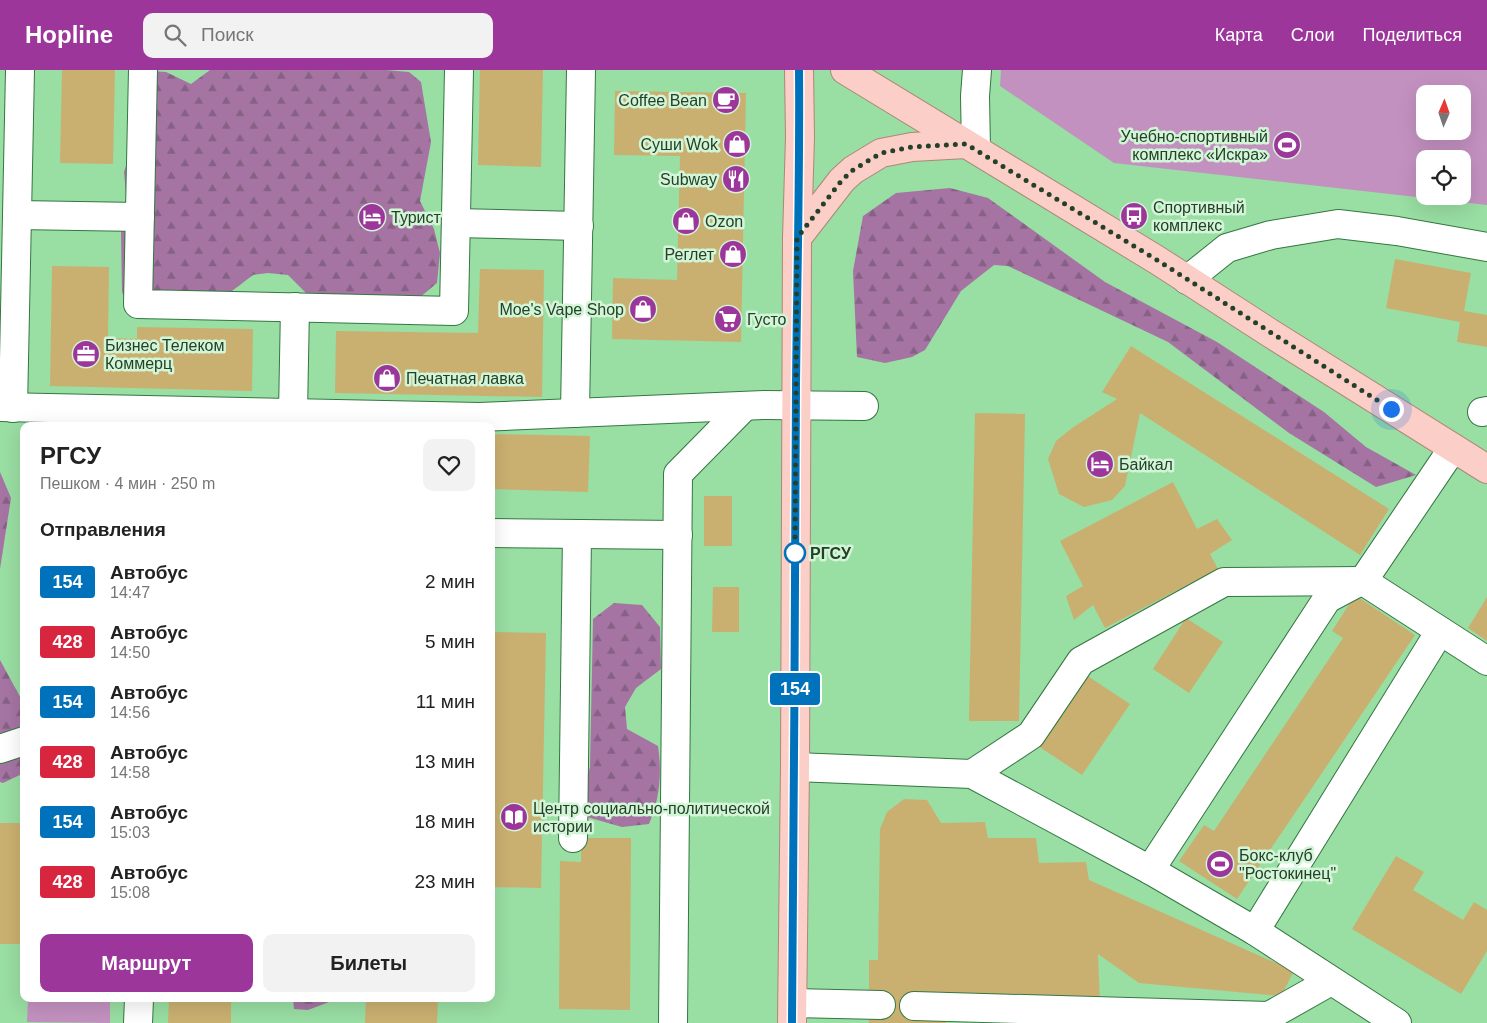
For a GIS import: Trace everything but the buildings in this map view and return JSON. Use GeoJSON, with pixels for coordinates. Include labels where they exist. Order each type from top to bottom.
{"type":"FeatureCollection","features":[{"type":"Feature","properties":{"kind":"main road"},"geometry":{"type":"LineString","coordinates":[[792,1013],[799,70]]}},
{"type":"Feature","properties":{"kind":"main road"},"geometry":{"type":"LineString","coordinates":[[845,70],[1187,280],[1487,469]]}},
{"type":"Feature","properties":{"kind":"main road"},"geometry":{"type":"LineString","coordinates":[[797,238],[842,180],[853,170],[881,153],[912,147],[971,147]]}},
{"type":"Feature","properties":{"kind":"lane"},"geometry":{"type":"LineString","coordinates":[[20,70],[17,215],[18,412],[134,418],[293,413],[479,417],[745,406],[864,406]]}},
{"type":"Feature","properties":{"kind":"lane"},"geometry":{"type":"LineString","coordinates":[[143,70],[138,304],[454,311],[459,70]]}},
{"type":"Feature","properties":{"kind":"lane"},"geometry":{"type":"LineString","coordinates":[[575,413],[581,70]]}},
{"type":"Feature","properties":{"kind":"lane"},"geometry":{"type":"LineString","coordinates":[[971,147],[977,70]]}},
{"type":"Feature","properties":{"kind":"lane"},"geometry":{"type":"LineString","coordinates":[[17,215],[140,217]]}},
{"type":"Feature","properties":{"kind":"lane"},"geometry":{"type":"LineString","coordinates":[[456,224],[579,226]]}},
{"type":"Feature","properties":{"kind":"lane"},"geometry":{"type":"LineString","coordinates":[[1187,280],[1227,248],[1270,235],[1338,224],[1397,231],[1487,248]]}},
{"type":"Feature","properties":{"kind":"lane"},"geometry":{"type":"LineString","coordinates":[[293,413],[294,307]]}},
{"type":"Feature","properties":{"kind":"lane"},"geometry":{"type":"LineString","coordinates":[[673,1023],[678,474],[745,406]]}},
{"type":"Feature","properties":{"kind":"lane"},"geometry":{"type":"LineString","coordinates":[[1150,870],[1327,599],[1363,581],[1453,448]]}},
{"type":"Feature","properties":{"kind":"lane"},"geometry":{"type":"LineString","coordinates":[[495,533],[678,535]]}},
{"type":"Feature","properties":{"kind":"lane"},"geometry":{"type":"LineString","coordinates":[[573,838],[577,534]]}},
{"type":"Feature","properties":{"kind":"lane"},"geometry":{"type":"LineString","coordinates":[[972,774],[1032,735],[1081,661],[1224,582],[1363,581],[1487,662]]}},
{"type":"Feature","properties":{"kind":"lane"},"geometry":{"type":"LineString","coordinates":[[1255,931],[1440,631]]}},
{"type":"Feature","properties":{"kind":"lane"},"geometry":{"type":"LineString","coordinates":[[0,749],[20,742]]}},
{"type":"Feature","properties":{"kind":"lane"},"geometry":{"type":"LineString","coordinates":[[795,767],[972,774],[1150,870],[1255,931],[1397,1023]]}},
{"type":"Feature","properties":{"kind":"lane"},"geometry":{"type":"LineString","coordinates":[[914,1006],[1269,1016],[1331,980]]}},
{"type":"Feature","properties":{"kind":"lane"},"geometry":{"type":"LineString","coordinates":[[138,1023],[139,1002]]}},
{"type":"Feature","properties":{"kind":"lane"},"geometry":{"type":"LineString","coordinates":[[792,1013],[881,1005]]}},
{"type":"Feature","properties":{"kind":"green space"},"geometry":{"type":"Polygon","coordinates":[[[210,70],[386,70],[409,72],[421,82],[431,142],[420,201],[434,229],[440,253],[437,283],[413,303],[315,302],[288,275],[268,273],[253,275],[228,294],[131,311],[122,292],[121,233],[127,206],[124,172],[138,129],[151,71],[166,72],[191,84],[210,70]]]}},
{"type":"Feature","properties":{"kind":"green space"},"geometry":{"type":"Polygon","coordinates":[[[950,188],[988,198],[1105,282],[1217,342],[1324,412],[1366,447],[1416,475],[1376,487],[1289,433],[1168,342],[1008,266],[994,265],[961,291],[925,350],[912,357],[885,363],[857,357],[853,271],[863,216],[896,193],[950,188]]]}},
{"type":"Feature","properties":{"kind":"green space"},"geometry":{"type":"Polygon","coordinates":[[[0,472],[11,498],[0,569],[0,472]]]}},
{"type":"Feature","properties":{"kind":"green space"},"geometry":{"type":"Polygon","coordinates":[[[614,603],[642,605],[660,627],[661,669],[636,688],[625,707],[627,729],[658,746],[660,776],[658,795],[649,824],[622,827],[587,817],[580,806],[590,767],[593,619],[614,603]]]}},
{"type":"Feature","properties":{"kind":"green space"},"geometry":{"type":"Polygon","coordinates":[[[0,660],[20,697],[20,775],[3,783],[0,782],[0,660]]]}},
{"type":"Feature","properties":{"kind":"green space"},"geometry":{"type":"Polygon","coordinates":[[[293,1002],[329,1002],[308,1010],[294,1009],[293,1002]]]}},
{"type":"Feature","properties":{"kind":"shaded area","name":"Учебно-спортивный комплекс «Искра»"},"geometry":{"type":"Polygon","coordinates":[[[1001,70],[1487,70],[1487,205],[1471,203],[1471,150],[1416,150],[1416,197],[1114,163],[1000,86],[1001,70]]]}},
{"type":"Feature","properties":{"kind":"shaded area"},"geometry":{"type":"Polygon","coordinates":[[[28,1002],[110,1002],[110,1023],[27,1022],[28,1002]]]}},
{"type":"Feature","properties":{"kind":"bus line","name":"154"},"geometry":{"type":"LineString","coordinates":[[792,1023],[799,70]]}},
{"type":"Feature","properties":{"kind":"place","name":"Coffee Bean"},"geometry":{"type":"Point","coordinates":[726,100]}},
{"type":"Feature","properties":{"kind":"place","name":"Суши Wok"},"geometry":{"type":"Point","coordinates":[737,144]}},
{"type":"Feature","properties":{"kind":"place","name":"Учебно-спортивный комплекс «Искра»"},"geometry":{"type":"Point","coordinates":[1287,145]}},
{"type":"Feature","properties":{"kind":"place","name":"Subway"},"geometry":{"type":"Point","coordinates":[736,179]}},
{"type":"Feature","properties":{"kind":"place","name":"Спортивный комплекс"},"geometry":{"type":"Point","coordinates":[1134,216]}},
{"type":"Feature","properties":{"kind":"place","name":"Турист"},"geometry":{"type":"Point","coordinates":[372,217]}},
{"type":"Feature","properties":{"kind":"place","name":"Ozon"},"geometry":{"type":"Point","coordinates":[686,221]}},
{"type":"Feature","properties":{"kind":"place","name":"Реглет"},"geometry":{"type":"Point","coordinates":[733,254]}},
{"type":"Feature","properties":{"kind":"place","name":"Moe's Vape Shop"},"geometry":{"type":"Point","coordinates":[643,309]}},
{"type":"Feature","properties":{"kind":"place","name":"Густо"},"geometry":{"type":"Point","coordinates":[728,319]}},
{"type":"Feature","properties":{"kind":"place","name":"Бизнес Телеком Коммерц"},"geometry":{"type":"Point","coordinates":[86,354]}},
{"type":"Feature","properties":{"kind":"place","name":"Печатная лавка"},"geometry":{"type":"Point","coordinates":[387,378]}},
{"type":"Feature","properties":{"kind":"place","name":"Байкал"},"geometry":{"type":"Point","coordinates":[1100,464]}},
{"type":"Feature","properties":{"kind":"place","name":"РГСУ"},"geometry":{"type":"Point","coordinates":[795,553]}},
{"type":"Feature","properties":{"kind":"place","name":"Центр социально-политической истории"},"geometry":{"type":"Point","coordinates":[514,817]}},
{"type":"Feature","properties":{"kind":"place","name":"Бокс-клуб \"Ростокинец\""},"geometry":{"type":"Point","coordinates":[1220,864]}},
{"type":"Feature","properties":{"kind":"route"},"geometry":{"type":"LineString","coordinates":[[795,553],[797,238],[842,180],[853,170],[881,153],[912,147],[966,144],[1157,260],[1391,409]]}}]}
